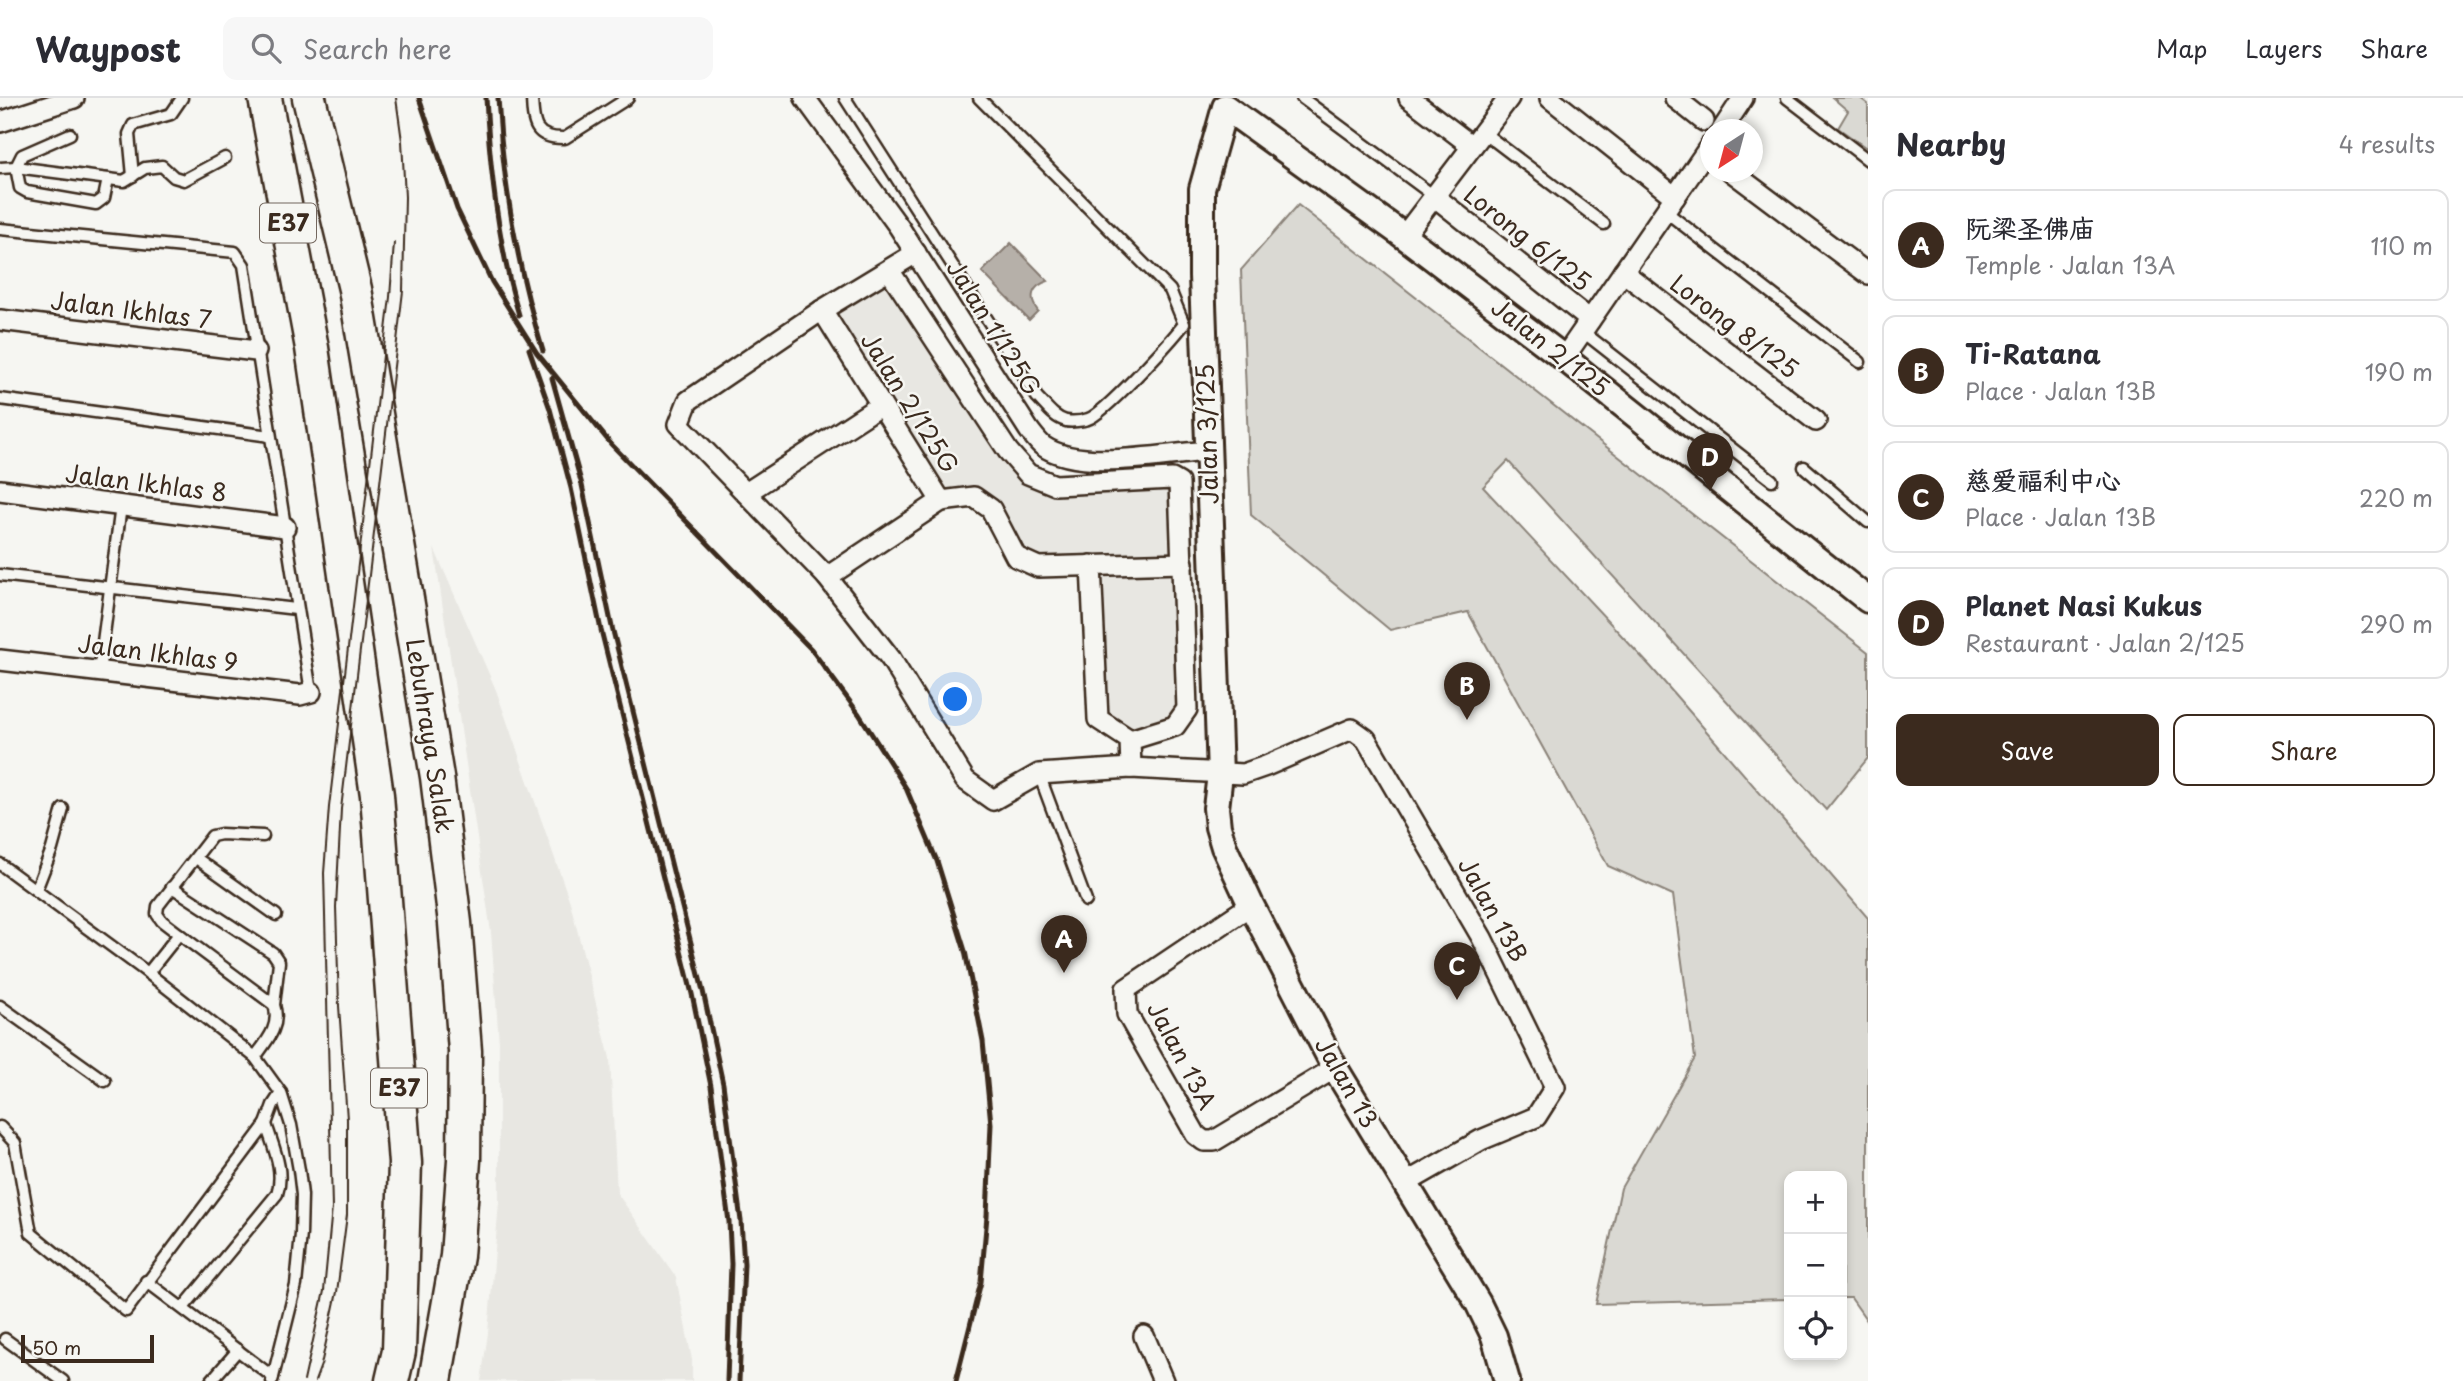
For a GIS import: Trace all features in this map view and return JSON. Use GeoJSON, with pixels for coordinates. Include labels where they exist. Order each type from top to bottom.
{"type":"FeatureCollection","features":[{"type":"Feature","properties":{"kind":"highway","name":"E37"},"geometry":{"type":"LineString","coordinates":[[265,98],[312,348],[377,795],[405,1163],[399,1351],[391,1381]]}},
{"type":"Feature","properties":{"kind":"highway","name":"Lebuhraya Salak"},"geometry":{"type":"LineString","coordinates":[[309,98],[355,289],[437,777],[455,923],[466,1051],[464,1160],[457,1256],[438,1373]]}},
{"type":"Feature","properties":{"kind":"street"},"geometry":{"type":"LineString","coordinates":[[0,122],[74,98]]}},
{"type":"Feature","properties":{"kind":"street","name":"Jalan 1/125G"},"geometry":{"type":"LineString","coordinates":[[805,98],[900,227],[1028,430],[1043,445],[1060,454],[1095,460],[1208,451]]}},
{"type":"Feature","properties":{"kind":"street"},"geometry":{"type":"LineString","coordinates":[[1409,98],[1478,139]]}},
{"type":"Feature","properties":{"kind":"street"},"geometry":{"type":"LineString","coordinates":[[1404,236],[1509,98]]}},
{"type":"Feature","properties":{"kind":"street"},"geometry":{"type":"LineString","coordinates":[[1550,98],[1670,204]]}},
{"type":"Feature","properties":{"kind":"street"},"geometry":{"type":"LineString","coordinates":[[1675,98],[1705,119]]}},
{"type":"Feature","properties":{"kind":"street"},"geometry":{"type":"LineString","coordinates":[[1720,119],[1743,98]]}},
{"type":"Feature","properties":{"kind":"street","name":"Jalan 2/125"},"geometry":{"type":"LineString","coordinates":[[1226,102],[1564,358],[1867,597]]}},
{"type":"Feature","properties":{"kind":"street","name":"Jalan 3/125"},"geometry":{"type":"LineString","coordinates":[[1220,774],[1202,276],[1202,188],[1226,102]]}},
{"type":"Feature","properties":{"kind":"street"},"geometry":{"type":"LineString","coordinates":[[1564,358],[1700,163]]}},
{"type":"Feature","properties":{"kind":"street"},"geometry":{"type":"LineString","coordinates":[[1745,182],[1868,274]]}},
{"type":"Feature","properties":{"kind":"street","name":"Lorong 6/125"},"geometry":{"type":"LineString","coordinates":[[1434,196],[1586,326]]}},
{"type":"Feature","properties":{"kind":"street"},"geometry":{"type":"LineString","coordinates":[[916,253],[822,310],[688,401],[679,424],[827,577],[891,659],[965,780],[993,800],[1039,774],[1131,768],[1220,774]]}},
{"type":"Feature","properties":{"kind":"street"},"geometry":{"type":"LineString","coordinates":[[889,270],[1008,451],[1028,474],[1055,485],[1172,480],[1179,483],[1187,709],[1175,726],[1130,740]]}},
{"type":"Feature","properties":{"kind":"street","name":"Lorong 8/125"},"geometry":{"type":"LineString","coordinates":[[1623,272],[1816,421]]}},
{"type":"Feature","properties":{"kind":"street","name":"Jalan 2/125G"},"geometry":{"type":"LineString","coordinates":[[822,310],[942,501],[974,496],[990,509],[1016,557],[1038,567],[1183,563]]}},
{"type":"Feature","properties":{"kind":"street","name":"Jalan Ikhlas 7"},"geometry":{"type":"LineString","coordinates":[[0,320],[256,351]]}},
{"type":"Feature","properties":{"kind":"street"},"geometry":{"type":"LineString","coordinates":[[746,493],[881,405]]}},
{"type":"Feature","properties":{"kind":"street","name":"Jalan Ikhlas 8"},"geometry":{"type":"LineString","coordinates":[[0,490],[285,527]]}},
{"type":"Feature","properties":{"kind":"street"},"geometry":{"type":"LineString","coordinates":[[827,577],[942,501]]}},
{"type":"Feature","properties":{"kind":"street"},"geometry":{"type":"LineString","coordinates":[[1091,565],[1098,719],[1130,740]]}},
{"type":"Feature","properties":{"kind":"street","name":"Jalan Ikhlas 9"},"geometry":{"type":"LineString","coordinates":[[0,660],[300,695],[311,692]]}},
{"type":"Feature","properties":{"kind":"street","name":"Jalan 13B"},"geometry":{"type":"LineString","coordinates":[[1220,774],[1244,774],[1352,729],[1366,739],[1482,938],[1555,1087],[1536,1116],[1481,1140],[1404,1184]]}},
{"type":"Feature","properties":{"kind":"street"},"geometry":{"type":"LineString","coordinates":[[1130,740],[1131,768]]}},
{"type":"Feature","properties":{"kind":"street","name":"Jalan 13"},"geometry":{"type":"LineString","coordinates":[[1220,774],[1216,808],[1218,827],[1251,905],[1335,1068],[1478,1303],[1494,1336],[1507,1381]]}},
{"type":"Feature","properties":{"kind":"street","name":"Jalan 13A"},"geometry":{"type":"LineString","coordinates":[[1251,905],[1126,989],[1127,1014],[1196,1135],[1204,1141],[1214,1141],[1335,1068]]}},
{"type":"Feature","properties":{"kind":"street"},"geometry":{"type":"LineString","coordinates":[[1144,1336],[1163,1381]]}},
{"type":"Feature","properties":{"kind":"lane"},"geometry":{"type":"LineString","coordinates":[[133,176],[129,134],[133,125],[171,114],[182,98]]}},
{"type":"Feature","properties":{"kind":"lane"},"geometry":{"type":"LineString","coordinates":[[532,98],[533,122],[540,133],[553,138],[565,138],[628,98]]}},
{"type":"Feature","properties":{"kind":"lane"},"geometry":{"type":"LineString","coordinates":[[845,98],[1037,397],[1058,418],[1068,421],[1090,419],[1116,396],[1184,324],[1170,290],[979,98]]}},
{"type":"Feature","properties":{"kind":"lane"},"geometry":{"type":"LineString","coordinates":[[1303,98],[1434,196]]}},
{"type":"Feature","properties":{"kind":"lane"},"geometry":{"type":"LineString","coordinates":[[1787,98],[1868,160]]}},
{"type":"Feature","properties":{"kind":"lane"},"geometry":{"type":"LineString","coordinates":[[70,134],[25,152],[16,167],[17,184],[23,191],[96,204],[104,198],[108,179]]}},
{"type":"Feature","properties":{"kind":"lane"},"geometry":{"type":"LineString","coordinates":[[1478,139],[1604,224]]}},
{"type":"Feature","properties":{"kind":"lane"},"geometry":{"type":"LineString","coordinates":[[0,168],[16,167],[124,181],[145,168],[162,166],[174,177],[184,180],[225,158]]}},
{"type":"Feature","properties":{"kind":"lane"},"geometry":{"type":"LineString","coordinates":[[1670,204],[1860,362]]}},
{"type":"Feature","properties":{"kind":"lane"},"geometry":{"type":"LineString","coordinates":[[0,229],[235,252],[244,265],[311,692]]}},
{"type":"Feature","properties":{"kind":"lane"},"geometry":{"type":"LineString","coordinates":[[1586,326],[1772,480]]}},
{"type":"Feature","properties":{"kind":"lane"},"geometry":{"type":"LineString","coordinates":[[0,399],[270,436]]}},
{"type":"Feature","properties":{"kind":"lane"},"geometry":{"type":"LineString","coordinates":[[1804,467],[1868,522]]}},
{"type":"Feature","properties":{"kind":"lane"},"geometry":{"type":"LineString","coordinates":[[99,672],[121,506]]}},
{"type":"Feature","properties":{"kind":"lane"},"geometry":{"type":"LineString","coordinates":[[0,575],[296,609]]}},
{"type":"Feature","properties":{"kind":"lane"},"geometry":{"type":"LineString","coordinates":[[1039,774],[1086,901]]}},
{"type":"Feature","properties":{"kind":"lane"},"geometry":{"type":"LineString","coordinates":[[36,890],[52,849],[63,809]]}},
{"type":"Feature","properties":{"kind":"lane"},"geometry":{"type":"LineString","coordinates":[[263,836],[212,836],[172,887],[159,906],[157,914],[162,921],[274,1005]]}},
{"type":"Feature","properties":{"kind":"lane"},"geometry":{"type":"LineString","coordinates":[[196,858],[276,915]]}},
{"type":"Feature","properties":{"kind":"lane"},"geometry":{"type":"LineString","coordinates":[[0,864],[148,973],[255,1057],[281,1093],[291,1125],[299,1170],[302,1195],[301,1234],[296,1285],[273,1379],[146,1281]]}},
{"type":"Feature","properties":{"kind":"lane"},"geometry":{"type":"LineString","coordinates":[[172,887],[273,953],[279,962],[274,1005],[278,1015],[275,1027],[255,1057]]}},
{"type":"Feature","properties":{"kind":"lane"},"geometry":{"type":"LineString","coordinates":[[148,973],[179,934]]}},
{"type":"Feature","properties":{"kind":"lane"},"geometry":{"type":"LineString","coordinates":[[0,1006],[106,1081]]}},
{"type":"Feature","properties":{"kind":"lane"},"geometry":{"type":"LineString","coordinates":[[0,1126],[15,1143],[31,1233],[126,1311],[266,1124],[281,1093]]}},
{"type":"Feature","properties":{"kind":"lane"},"geometry":{"type":"LineString","coordinates":[[183,1308],[277,1194],[281,1172],[266,1124]]}},
{"type":"Feature","properties":{"kind":"lane"},"geometry":{"type":"LineString","coordinates":[[5,1339],[64,1381]]}},
{"type":"Feature","properties":{"kind":"lane"},"geometry":{"type":"LineString","coordinates":[[211,1381],[238,1350]]}},
{"type":"Feature","properties":{"kind":"shaded area"},"geometry":{"type":"Polygon","coordinates":[[[1833,98],[1860,98],[1868,104],[1868,149],[1838,128],[1848,111],[1833,98]]]}},
{"type":"Feature","properties":{"kind":"shaded area"},"geometry":{"type":"Polygon","coordinates":[[[1298,205],[1868,652],[1868,758],[1826,810],[1508,461],[1483,487],[1651,667],[1868,918],[1868,1322],[1851,1298],[1847,1298],[1847,1171],[1784,1171],[1784,1299],[1596,1304],[1621,1188],[1695,1058],[1673,895],[1608,866],[1468,612],[1390,630],[1251,515],[1241,270],[1298,205]]]}},
{"type":"Feature","properties":{"kind":"shaded area"},"geometry":{"type":"Polygon","coordinates":[[[1011,243],[1048,281],[1038,286],[1033,293],[1033,302],[1038,311],[1029,320],[982,272],[1011,243]]]}},
{"type":"Feature","properties":{"kind":"shaded area"},"geometry":{"type":"Polygon","coordinates":[[[887,279],[1024,479],[1174,485],[1184,708],[1173,724],[1135,735],[1104,715],[1098,563],[1040,564],[1020,552],[995,505],[945,494],[831,313],[887,279]]]}},
{"type":"Feature","properties":{"kind":"shaded area"},"geometry":{"type":"Polygon","coordinates":[[[434,548],[496,690],[570,902],[610,1058],[617,1193],[676,1277],[692,1360],[692,1381],[481,1381],[488,1333],[499,1202],[499,1043],[491,932],[434,548]]]}},
{"type":"Feature","properties":{"kind":"tram line"},"geometry":{"type":"LineString","coordinates":[[315,1381],[337,1292],[347,1215],[347,1119],[339,1006],[336,907],[341,809],[403,291],[405,197],[396,98]]}},
{"type":"Feature","properties":{"kind":"tram line"},"geometry":{"type":"LineString","coordinates":[[304,1381],[324,1291],[332,1208],[324,873],[329,807],[390,297],[394,243]]}},
{"type":"Feature","properties":{"kind":"railway"},"geometry":{"type":"LineString","coordinates":[[419,98],[457,209],[492,282],[537,353],[611,444],[811,649],[859,714],[906,788],[937,861],[965,951],[983,1041],[991,1124],[981,1282],[956,1381]]}},
{"type":"Feature","properties":{"kind":"railway"},"geometry":{"type":"LineString","coordinates":[[486,98],[496,208],[519,315]]}},
{"type":"Feature","properties":{"kind":"railway"},"geometry":{"type":"LineString","coordinates":[[498,98],[503,163],[513,226],[543,351]]}},
{"type":"Feature","properties":{"kind":"railway"},"geometry":{"type":"LineString","coordinates":[[529,349],[550,409],[571,488],[601,630],[692,994],[711,1086],[729,1222],[731,1264],[727,1381]]}},
{"type":"Feature","properties":{"kind":"railway"},"geometry":{"type":"LineString","coordinates":[[552,378],[582,485],[612,627],[703,991],[723,1084],[744,1264],[739,1381]]}},
{"type":"Feature","properties":{"kind":"place","name":"Planet Nasi Kukus"},"geometry":{"type":"Point","coordinates":[1710,491]}},
{"type":"Feature","properties":{"kind":"place","name":"Ti-Ratana"},"geometry":{"type":"Point","coordinates":[1467,720]}},
{"type":"Feature","properties":{"kind":"place","name":"阮梁圣佛庙"},"geometry":{"type":"Point","coordinates":[1064,973]}},
{"type":"Feature","properties":{"kind":"place","name":"慈爱福利中心"},"geometry":{"type":"Point","coordinates":[1457,1000]}}]}
